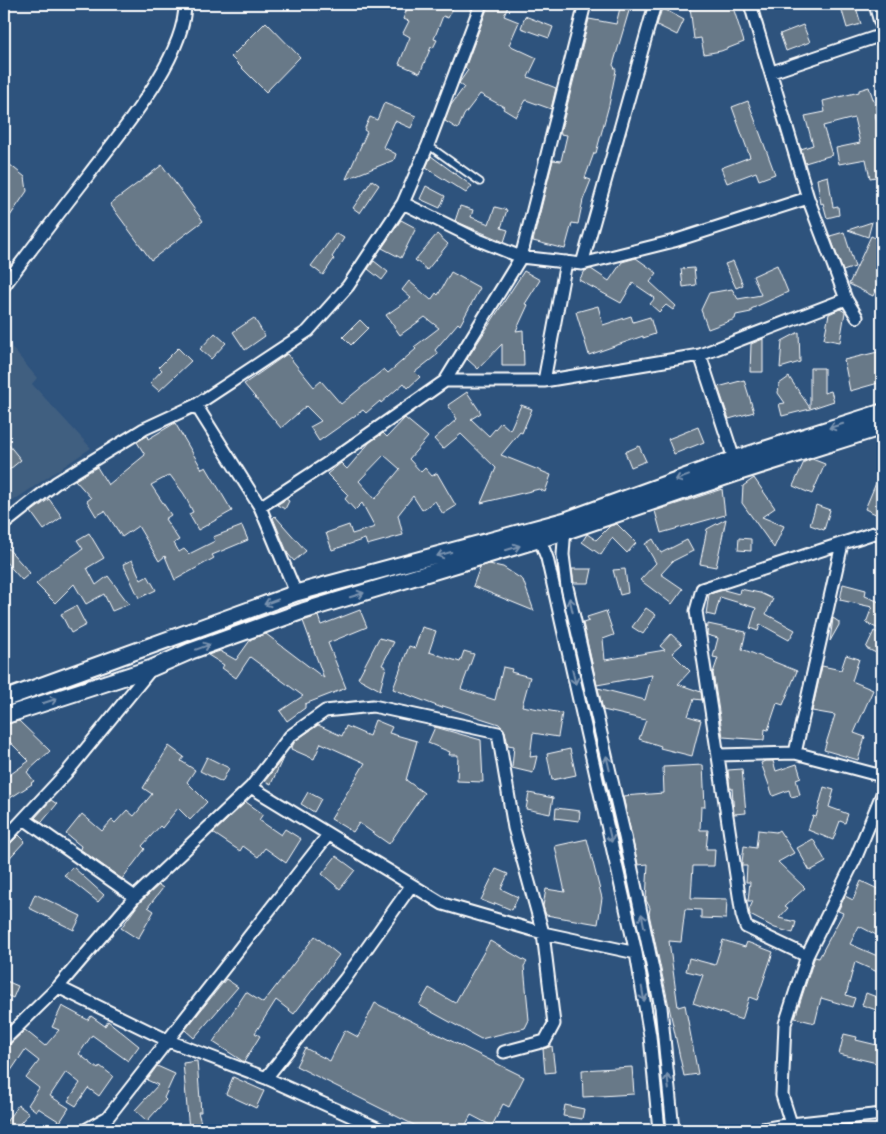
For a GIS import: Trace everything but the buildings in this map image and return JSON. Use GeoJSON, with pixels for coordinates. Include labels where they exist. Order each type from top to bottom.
{"type":"FeatureCollection","features":[{"type":"Feature","properties":{"kind":"street"},"geometry":{"type":"LineString","coordinates":[[4,286],[131,119],[164,69],[177,40],[185,4]]}},
{"type":"Feature","properties":{"kind":"street"},"geometry":{"type":"LineString","coordinates":[[4,524],[56,482],[144,430],[196,405],[308,331],[348,286],[403,203],[428,145],[481,4]]}},
{"type":"Feature","properties":{"kind":"street"},"geometry":{"type":"LineString","coordinates":[[260,507],[329,462],[445,381],[521,258],[585,4]]}},
{"type":"Feature","properties":{"kind":"street"},"geometry":{"type":"LineString","coordinates":[[582,264],[655,4]]}},
{"type":"Feature","properties":{"kind":"street"},"geometry":{"type":"LineString","coordinates":[[750,4],[772,72],[808,198],[846,299],[857,317]]}},
{"type":"Feature","properties":{"kind":"street"},"geometry":{"type":"LineString","coordinates":[[877,4],[882,22]]}},
{"type":"Feature","properties":{"kind":"street"},"geometry":{"type":"LineString","coordinates":[[772,72],[882,35]]}},
{"type":"Feature","properties":{"kind":"street"},"geometry":{"type":"LineString","coordinates":[[403,203],[476,239],[521,258],[582,264],[674,241],[808,198]]}},
{"type":"Feature","properties":{"kind":"street"},"geometry":{"type":"LineString","coordinates":[[544,381],[566,262]]}},
{"type":"Feature","properties":{"kind":"street"},"geometry":{"type":"LineString","coordinates":[[445,381],[544,381],[700,355],[846,299]]}},
{"type":"Feature","properties":{"kind":"street"},"geometry":{"type":"LineString","coordinates":[[700,355],[734,459]]}},
{"type":"Feature","properties":{"kind":"street"},"geometry":{"type":"LineString","coordinates":[[196,405],[260,507],[296,594]]}},
{"type":"Feature","properties":{"kind":"street"},"geometry":{"type":"LineString","coordinates":[[565,526],[734,459],[882,412]]}},
{"type":"Feature","properties":{"kind":"street"},"geometry":{"type":"LineString","coordinates":[[4,716],[152,668],[191,651],[303,611],[536,535],[882,427]]}},
{"type":"Feature","properties":{"kind":"street"},"geometry":{"type":"LineString","coordinates":[[565,526],[564,567],[567,587],[625,837],[661,1007],[673,1130]]}},
{"type":"Feature","properties":{"kind":"street"},"geometry":{"type":"LineString","coordinates":[[807,956],[746,926],[742,915],[696,611],[702,589],[874,533],[882,535]]}},
{"type":"Feature","properties":{"kind":"street"},"geometry":{"type":"LineString","coordinates":[[4,699],[105,661],[296,594],[536,535]]}},
{"type":"Feature","properties":{"kind":"street"},"geometry":{"type":"LineString","coordinates":[[536,535],[548,558],[636,953],[650,1036],[658,1130]]}},
{"type":"Feature","properties":{"kind":"street"},"geometry":{"type":"LineString","coordinates":[[795,752],[842,544]]}},
{"type":"Feature","properties":{"kind":"street"},"geometry":{"type":"LineString","coordinates":[[4,840],[68,771],[152,668],[149,647]]}},
{"type":"Feature","properties":{"kind":"street"},"geometry":{"type":"LineString","coordinates":[[4,1040],[58,987],[136,897],[251,787],[290,736],[325,711],[373,706],[498,733],[514,828],[543,933],[554,1024],[545,1041],[504,1052]]}},
{"type":"Feature","properties":{"kind":"street"},"geometry":{"type":"LineString","coordinates":[[718,755],[795,752],[882,776]]}},
{"type":"Feature","properties":{"kind":"street"},"geometry":{"type":"LineString","coordinates":[[251,787],[443,904],[543,933],[636,953]]}},
{"type":"Feature","properties":{"kind":"street"},"geometry":{"type":"LineString","coordinates":[[792,1127],[782,1095],[785,1024],[807,956],[856,856],[882,794]]}},
{"type":"Feature","properties":{"kind":"street"},"geometry":{"type":"LineString","coordinates":[[24,819],[136,897]]}},
{"type":"Feature","properties":{"kind":"street"},"geometry":{"type":"LineString","coordinates":[[85,1130],[108,1117],[328,835]]}},
{"type":"Feature","properties":{"kind":"street"},"geometry":{"type":"LineString","coordinates":[[266,1078],[345,979],[411,886]]}},
{"type":"Feature","properties":{"kind":"street"},"geometry":{"type":"LineString","coordinates":[[58,987],[169,1041],[266,1078],[382,1130]]}},
{"type":"Feature","properties":{"kind":"street"},"geometry":{"type":"LineString","coordinates":[[756,1130],[792,1127],[882,1114]]}},
{"type":"Feature","properties":{"kind":"lane"},"geometry":{"type":"LineString","coordinates":[[428,145],[480,182]]}},
{"type":"Feature","properties":{"kind":"shaded area"},"geometry":{"type":"Polygon","coordinates":[[[4,338],[37,378],[32,384],[91,448],[4,507],[4,338]]]}}]}
